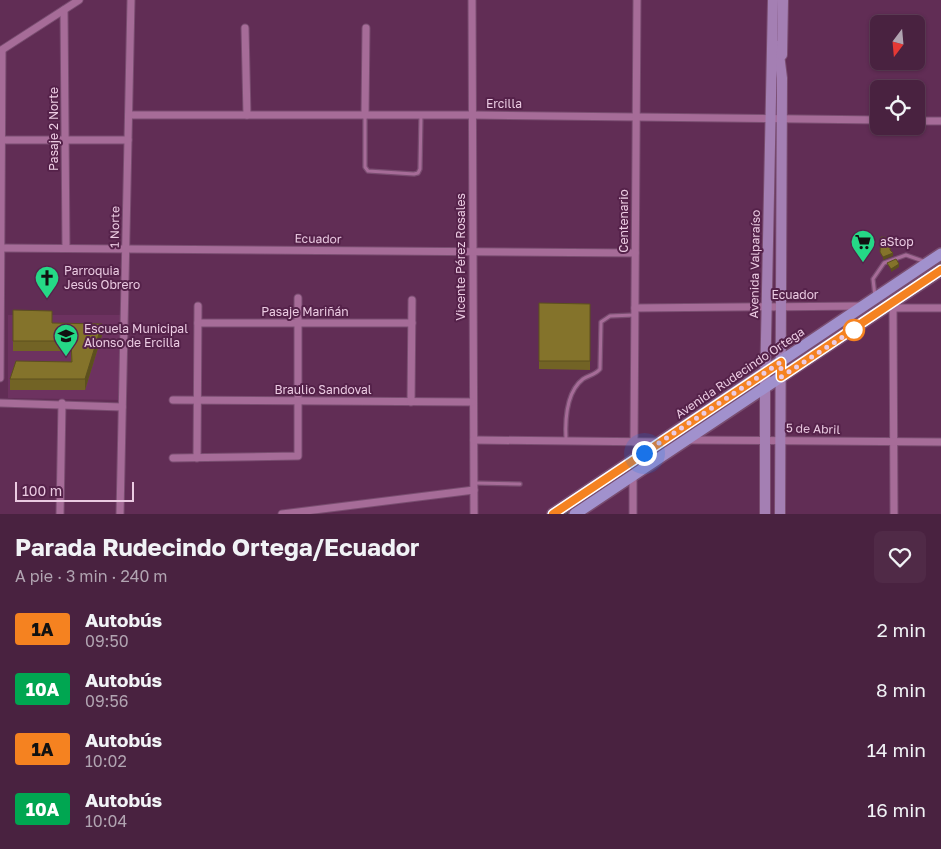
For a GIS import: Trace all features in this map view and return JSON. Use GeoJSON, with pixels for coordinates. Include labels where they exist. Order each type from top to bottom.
{"type":"FeatureCollection","features":[{"type":"Feature","properties":{"kind":"main road","name":"Avenida Valparaíso"},"geometry":{"type":"LineString","coordinates":[[773,0],[782,306],[780,514]]}},
{"type":"Feature","properties":{"kind":"main road","name":"Avenida Valparaíso"},"geometry":{"type":"LineString","coordinates":[[765,514],[767,306],[776,118],[782,78],[783,0]]}},
{"type":"Feature","properties":{"kind":"main road","name":"Avenida Valparaíso"},"geometry":{"type":"LineString","coordinates":[[773,15],[782,78]]}},
{"type":"Feature","properties":{"kind":"main road","name":"Avenida Rudecindo Ortega"},"geometry":{"type":"LineString","coordinates":[[553,514],[941,254]]}},
{"type":"Feature","properties":{"kind":"main road","name":"Avenida Rudecindo Ortega"},"geometry":{"type":"LineString","coordinates":[[575,514],[765,387],[894,306],[941,270]]}},
{"type":"Feature","properties":{"kind":"street"},"geometry":{"type":"LineString","coordinates":[[0,378],[3,140],[1,50],[79,0]]}},
{"type":"Feature","properties":{"kind":"street","name":"1 Norte"},"geometry":{"type":"LineString","coordinates":[[120,514],[131,0]]}},
{"type":"Feature","properties":{"kind":"street","name":"Vicente Pérez Rosales"},"geometry":{"type":"LineString","coordinates":[[472,0],[472,402],[474,514]]}},
{"type":"Feature","properties":{"kind":"street","name":"Centenario"},"geometry":{"type":"LineString","coordinates":[[634,442],[637,0]]}},
{"type":"Feature","properties":{"kind":"street","name":"Pasaje 2 Norte"},"geometry":{"type":"LineString","coordinates":[[64,10],[66,248]]}},
{"type":"Feature","properties":{"kind":"street"},"geometry":{"type":"LineString","coordinates":[[245,28],[247,115]]}},
{"type":"Feature","properties":{"kind":"street"},"geometry":{"type":"LineString","coordinates":[[365,115],[366,28]]}},
{"type":"Feature","properties":{"kind":"street","name":"Ercilla"},"geometry":{"type":"LineString","coordinates":[[129,115],[636,116],[870,120]]}},
{"type":"Feature","properties":{"kind":"street"},"geometry":{"type":"LineString","coordinates":[[925,121],[941,121]]}},
{"type":"Feature","properties":{"kind":"street"},"geometry":{"type":"LineString","coordinates":[[3,140],[128,140]]}},
{"type":"Feature","properties":{"kind":"street","name":"Ecuador"},"geometry":{"type":"LineString","coordinates":[[1,248],[636,253]]}},
{"type":"Feature","properties":{"kind":"street"},"geometry":{"type":"LineString","coordinates":[[173,458],[298,456],[298,298]]}},
{"type":"Feature","properties":{"kind":"street"},"geometry":{"type":"LineString","coordinates":[[411,402],[412,300]]}},
{"type":"Feature","properties":{"kind":"street","name":"Ecuador"},"geometry":{"type":"LineString","coordinates":[[635,311],[870,303]]}},
{"type":"Feature","properties":{"kind":"street"},"geometry":{"type":"LineString","coordinates":[[197,458],[198,306]]}},
{"type":"Feature","properties":{"kind":"street"},"geometry":{"type":"LineString","coordinates":[[894,514],[894,306],[941,308]]}},
{"type":"Feature","properties":{"kind":"street","name":"Pasaje Mariñán"},"geometry":{"type":"LineString","coordinates":[[198,323],[412,323]]}},
{"type":"Feature","properties":{"kind":"street","name":"Braulio Sandoval"},"geometry":{"type":"LineString","coordinates":[[173,400],[472,402]]}},
{"type":"Feature","properties":{"kind":"street"},"geometry":{"type":"LineString","coordinates":[[0,403],[62,403],[122,407]]}},
{"type":"Feature","properties":{"kind":"street"},"geometry":{"type":"LineString","coordinates":[[60,514],[62,403]]}},
{"type":"Feature","properties":{"kind":"street"},"geometry":{"type":"LineString","coordinates":[[474,440],[660,442]]}},
{"type":"Feature","properties":{"kind":"street","name":"5 de Abril"},"geometry":{"type":"LineString","coordinates":[[685,440],[781,440],[893,444],[941,442]]}},
{"type":"Feature","properties":{"kind":"street"},"geometry":{"type":"LineString","coordinates":[[633,475],[633,514]]}},
{"type":"Feature","properties":{"kind":"street"},"geometry":{"type":"LineString","coordinates":[[282,514],[474,487]]}},
{"type":"Feature","properties":{"kind":"lane"},"geometry":{"type":"LineString","coordinates":[[365,115],[366,167],[368,171],[414,174],[418,174],[420,169],[421,115]]}},
{"type":"Feature","properties":{"kind":"lane"},"geometry":{"type":"LineString","coordinates":[[870,303],[873,279],[884,263],[906,255],[921,261],[931,261]]}},
{"type":"Feature","properties":{"kind":"lane"},"geometry":{"type":"LineString","coordinates":[[566,441],[567,416],[574,390],[584,378],[600,369],[601,322],[610,316],[635,311]]}},
{"type":"Feature","properties":{"kind":"lane"},"geometry":{"type":"LineString","coordinates":[[474,487],[520,484]]}},
{"type":"Feature","properties":{"kind":"shaded area","name":"Escuela Municipal Alonso de Ercilla"},"geometry":{"type":"Polygon","coordinates":[[[8,315],[125,315],[123,400],[8,398],[8,315]]]}},
{"type":"Feature","properties":{"kind":"green space"},"geometry":{"type":"Polygon","coordinates":[[[941,259],[941,265],[791,365],[792,361],[941,259]]]}},
{"type":"Feature","properties":{"kind":"green space"},"geometry":{"type":"Polygon","coordinates":[[[756,386],[757,389],[566,514],[560,514],[756,386]]]}},
{"type":"Feature","properties":{"kind":"building"},"geometry":{"type":"Polygon","coordinates":[[[881,237],[891,238],[890,250],[893,253],[883,257],[880,252],[881,237]]]}},
{"type":"Feature","properties":{"kind":"building"},"geometry":{"type":"Polygon","coordinates":[[[896,259],[899,264],[891,269],[887,263],[896,259]]]}},
{"type":"Feature","properties":{"kind":"building"},"geometry":{"type":"Polygon","coordinates":[[[539,303],[590,304],[590,361],[539,361],[539,303]]]}},
{"type":"Feature","properties":{"kind":"building"},"geometry":{"type":"Polygon","coordinates":[[[13,310],[52,311],[52,323],[102,324],[85,379],[10,379],[16,361],[72,362],[71,341],[13,341],[13,310]]]}},
{"type":"Feature","properties":{"kind":"bus line","name":"1A"},"geometry":{"type":"LineString","coordinates":[[553,514],[781,362],[781,377],[941,270]]}},
{"type":"Feature","properties":{"kind":"place","name":"aStop"},"geometry":{"type":"Point","coordinates":[863,263]}},
{"type":"Feature","properties":{"kind":"place","name":"Parroquia Jesús Obrero"},"geometry":{"type":"Point","coordinates":[47,299]}},
{"type":"Feature","properties":{"kind":"place","name":"Escuela Municipal Alonso de Ercilla"},"geometry":{"type":"Point","coordinates":[66,357]}},
{"type":"Feature","properties":{"kind":"route"},"geometry":{"type":"LineString","coordinates":[[644,453],[781,362],[781,377],[861,325],[854,330]]}}]}
